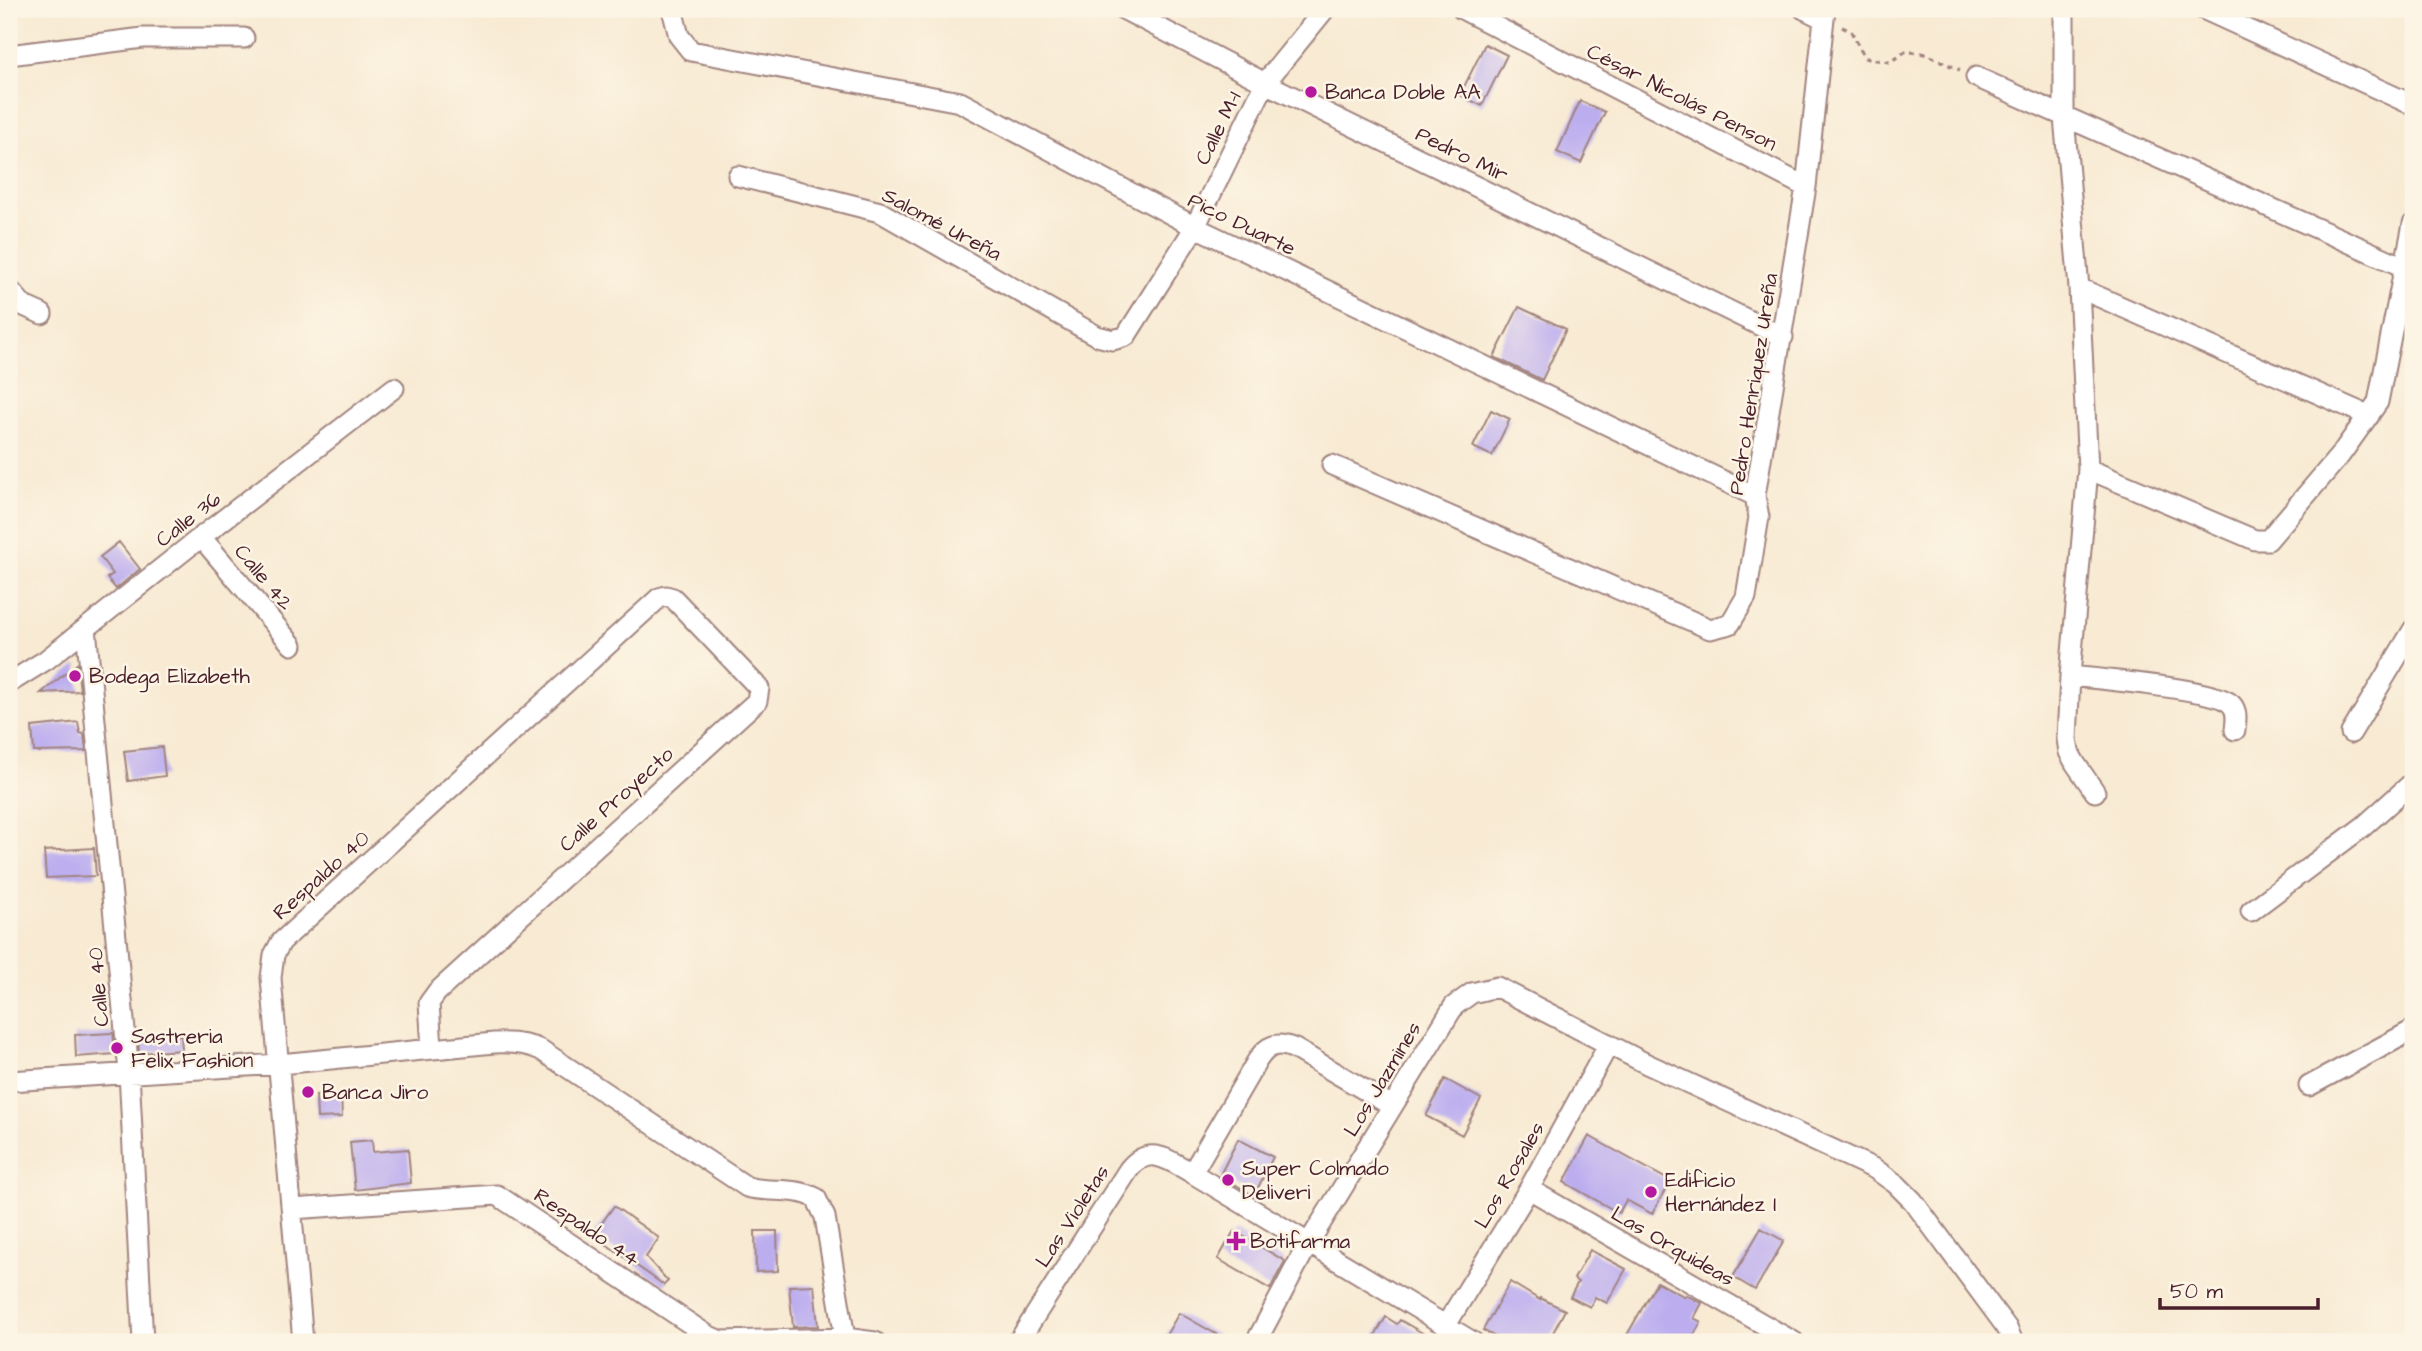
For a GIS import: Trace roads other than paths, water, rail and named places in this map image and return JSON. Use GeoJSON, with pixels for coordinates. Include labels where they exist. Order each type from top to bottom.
{"type":"FeatureCollection","features":[{"type":"Feature","properties":{"kind":"street","name":"Pico Duarte"},"geometry":{"type":"LineString","coordinates":[[672,9],[679,36],[691,51],[960,102],[1195,227],[1755,496]]}},
{"type":"Feature","properties":{"kind":"street","name":"Pedro Mir"},"geometry":{"type":"LineString","coordinates":[[1123,9],[1265,83],[1783,337]]}},
{"type":"Feature","properties":{"kind":"street","name":"Calle M-1"},"geometry":{"type":"LineString","coordinates":[[1113,340],[1126,336],[1195,227],[1265,83],[1325,9]]}},
{"type":"Feature","properties":{"kind":"street","name":"César Nicolás Penson"},"geometry":{"type":"LineString","coordinates":[[1462,9],[1806,187]]}},
{"type":"Feature","properties":{"kind":"street"},"geometry":{"type":"LineString","coordinates":[[1804,9],[1825,14]]}},
{"type":"Feature","properties":{"kind":"street"},"geometry":{"type":"LineString","coordinates":[[2064,9],[2064,117],[2078,288],[2088,469],[2067,739],[2069,751],[2095,792]]}},
{"type":"Feature","properties":{"kind":"street"},"geometry":{"type":"LineString","coordinates":[[2203,9],[2413,104]]}},
{"type":"Feature","properties":{"kind":"street","name":"Pedro Henriquez Ureña"},"geometry":{"type":"LineString","coordinates":[[1332,465],[1710,629],[1730,624],[1746,597],[1759,517],[1755,496],[1806,187],[1825,14]]}},
{"type":"Feature","properties":{"kind":"street"},"geometry":{"type":"LineString","coordinates":[[9,55],[144,38],[244,38]]}},
{"type":"Feature","properties":{"kind":"street"},"geometry":{"type":"LineString","coordinates":[[1976,77],[2403,267]]}},
{"type":"Feature","properties":{"kind":"street","name":"Salomé Ureña"},"geometry":{"type":"LineString","coordinates":[[738,176],[880,212],[1097,336],[1113,340]]}},
{"type":"Feature","properties":{"kind":"street"},"geometry":{"type":"LineString","coordinates":[[2088,469],[2255,540],[2268,540],[2341,454],[2378,402],[2413,224]]}},
{"type":"Feature","properties":{"kind":"street"},"geometry":{"type":"LineString","coordinates":[[2078,288],[2369,416]]}},
{"type":"Feature","properties":{"kind":"street"},"geometry":{"type":"LineString","coordinates":[[9,289],[24,306],[42,314]]}},
{"type":"Feature","properties":{"kind":"street","name":"Calle 36"},"geometry":{"type":"LineString","coordinates":[[9,683],[46,660],[394,388]]}},
{"type":"Feature","properties":{"kind":"street","name":"Calle 42"},"geometry":{"type":"LineString","coordinates":[[201,537],[292,645]]}},
{"type":"Feature","properties":{"kind":"street","name":"Calle Proyecto"},"geometry":{"type":"LineString","coordinates":[[432,1048],[429,1003],[437,992],[757,701],[759,688],[673,598],[659,598]]}},
{"type":"Feature","properties":{"kind":"street","name":"Respaldo 40"},"geometry":{"type":"LineString","coordinates":[[303,1342],[271,978],[274,955],[281,942],[659,598]]}},
{"type":"Feature","properties":{"kind":"street","name":"Calle 40"},"geometry":{"type":"LineString","coordinates":[[86,628],[129,1072],[143,1342]]}},
{"type":"Feature","properties":{"kind":"street"},"geometry":{"type":"LineString","coordinates":[[2351,733],[2413,630]]}},
{"type":"Feature","properties":{"kind":"street"},"geometry":{"type":"LineString","coordinates":[[2070,676],[2193,692],[2224,699],[2233,705],[2236,716],[2235,730]]}},
{"type":"Feature","properties":{"kind":"street"},"geometry":{"type":"LineString","coordinates":[[2251,911],[2395,800],[2413,782]]}},
{"type":"Feature","properties":{"kind":"street","name":"Los Jazmines"},"geometry":{"type":"LineString","coordinates":[[1256,1342],[1308,1244],[1454,1006],[1472,993],[1497,987],[1609,1044]]}},
{"type":"Feature","properties":{"kind":"street"},"geometry":{"type":"LineString","coordinates":[[2309,1086],[2413,1030]]}},
{"type":"Feature","properties":{"kind":"street"},"geometry":{"type":"LineString","coordinates":[[9,1081],[280,1064],[516,1042],[541,1050],[747,1187],[766,1191],[799,1192],[816,1198],[824,1216],[845,1338],[875,1342]]}},
{"type":"Feature","properties":{"kind":"street"},"geometry":{"type":"LineString","coordinates":[[1192,1173],[1257,1061],[1264,1050],[1274,1044],[1285,1044],[1295,1049],[1392,1106]]}},
{"type":"Feature","properties":{"kind":"street"},"geometry":{"type":"LineString","coordinates":[[1609,1044],[1875,1169],[1896,1184],[1913,1201],[2007,1328],[2013,1342]]}},
{"type":"Feature","properties":{"kind":"street","name":"Los Rosales"},"geometry":{"type":"LineString","coordinates":[[1446,1325],[1529,1189],[1609,1044]]}},
{"type":"Feature","properties":{"kind":"street","name":"Las Violetas"},"geometry":{"type":"LineString","coordinates":[[1018,1342],[1129,1169],[1138,1158],[1152,1155],[1167,1159],[1192,1173],[1474,1342]]}},
{"type":"Feature","properties":{"kind":"street","name":"Las Orquideas"},"geometry":{"type":"LineString","coordinates":[[1529,1189],[1794,1342]]}},
{"type":"Feature","properties":{"kind":"street","name":"Respaldo 44"},"geometry":{"type":"LineString","coordinates":[[292,1209],[497,1195],[707,1335],[720,1341],[845,1338]]}},
{"type":"Feature","properties":{"kind":"place","name":"Banca Doble AA"},"geometry":{"type":"Point","coordinates":[1311,92]}},
{"type":"Feature","properties":{"kind":"place","name":"Bodega Elizabeth"},"geometry":{"type":"Point","coordinates":[75,676]}},
{"type":"Feature","properties":{"kind":"place","name":"Sastreria Felix Fashion"},"geometry":{"type":"Point","coordinates":[117,1048]}},
{"type":"Feature","properties":{"kind":"place","name":"Banca Jiro"},"geometry":{"type":"Point","coordinates":[308,1092]}},
{"type":"Feature","properties":{"kind":"place","name":"Super Colmado Deliveri"},"geometry":{"type":"Point","coordinates":[1228,1180]}},
{"type":"Feature","properties":{"kind":"place","name":"Edificio Hernández I"},"geometry":{"type":"Point","coordinates":[1651,1192]}},
{"type":"Feature","properties":{"kind":"place","name":"Botifarma"},"geometry":{"type":"Point","coordinates":[1236,1241]}}]}
